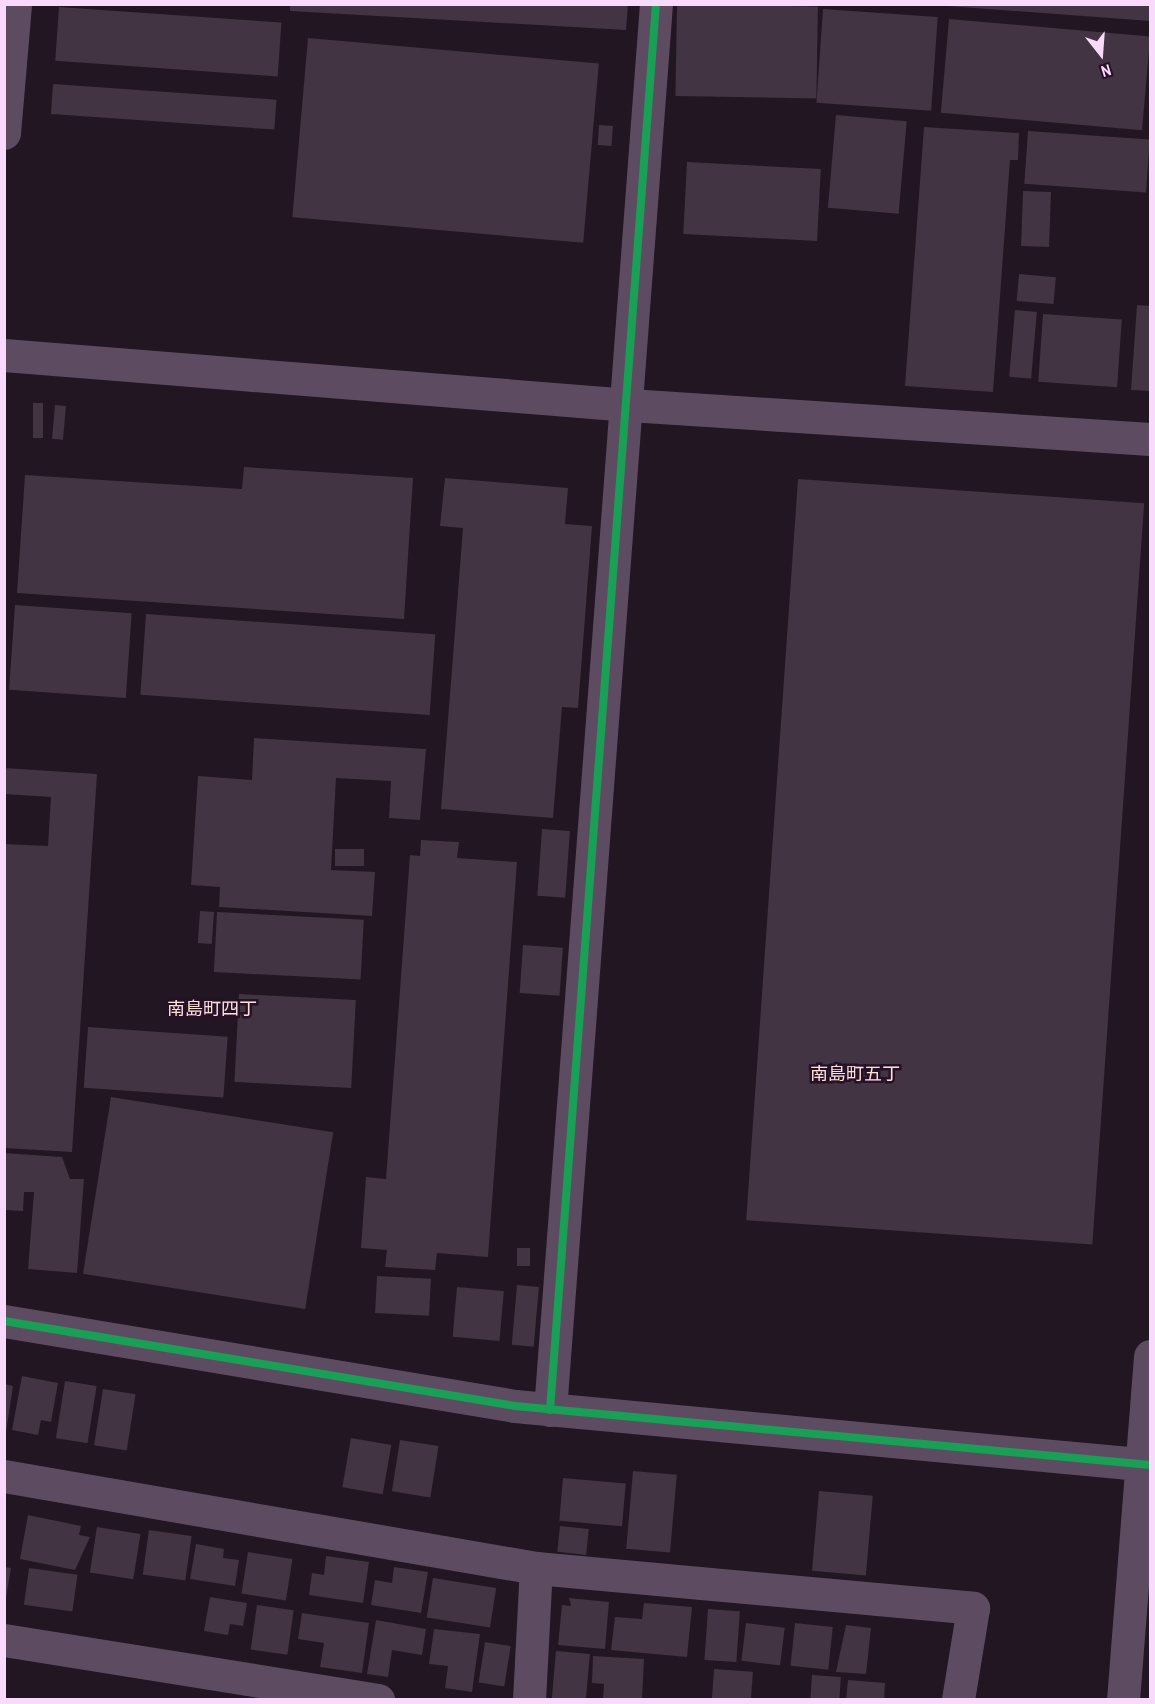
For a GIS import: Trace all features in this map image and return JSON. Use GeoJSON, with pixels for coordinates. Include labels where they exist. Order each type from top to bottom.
{"type":"FeatureCollection","features":[{"type":"Feature","properties":{"kind":"street"},"geometry":{"type":"LineString","coordinates":[[4,133],[15,4]]}},
{"type":"Feature","properties":{"kind":"street"},"geometry":{"type":"LineString","coordinates":[[550,1410],[628,405],[656,4]]}},
{"type":"Feature","properties":{"kind":"street"},"geometry":{"type":"LineString","coordinates":[[4,355],[628,405],[1150,439]]}},
{"type":"Feature","properties":{"kind":"street"},"geometry":{"type":"LineString","coordinates":[[4,1321],[550,1410],[1146,1465]]}},
{"type":"Feature","properties":{"kind":"street"},"geometry":{"type":"LineString","coordinates":[[1123,1700],[1146,1465],[1150,1356]]}},
{"type":"Feature","properties":{"kind":"street"},"geometry":{"type":"LineString","coordinates":[[4,1476],[536,1568],[972,1608],[958,1700]]}},
{"type":"Feature","properties":{"kind":"street"},"geometry":{"type":"LineString","coordinates":[[529,1700],[536,1568]]}},
{"type":"Feature","properties":{"kind":"street"},"geometry":{"type":"LineString","coordinates":[[4,1640],[378,1700]]}},
{"type":"Feature","properties":{"kind":"building"},"geometry":{"type":"Polygon","coordinates":[[[290,4],[628,4],[626,30],[290,11],[290,4]]]}},
{"type":"Feature","properties":{"kind":"building"},"geometry":{"type":"Polygon","coordinates":[[[677,4],[818,6],[816,98],[675,96],[677,4]]]}},
{"type":"Feature","properties":{"kind":"building"},"geometry":{"type":"Polygon","coordinates":[[[947,4],[1150,4],[1150,21],[947,6],[947,4]]]}},
{"type":"Feature","properties":{"kind":"building"},"geometry":{"type":"Polygon","coordinates":[[[59,7],[281,23],[278,76],[55,61],[59,7]]]}},
{"type":"Feature","properties":{"kind":"building"},"geometry":{"type":"Polygon","coordinates":[[[823,9],[938,17],[931,111],[816,103],[823,9]]]}},
{"type":"Feature","properties":{"kind":"building"},"geometry":{"type":"Polygon","coordinates":[[[949,19],[1150,37],[1142,130],[941,113],[949,19]]]}},
{"type":"Feature","properties":{"kind":"building"},"geometry":{"type":"Polygon","coordinates":[[[308,38],[599,63],[583,243],[292,217],[308,38]]]}},
{"type":"Feature","properties":{"kind":"building"},"geometry":{"type":"Polygon","coordinates":[[[53,84],[276,100],[274,130],[51,114],[53,84]]]}},
{"type":"Feature","properties":{"kind":"building"},"geometry":{"type":"Polygon","coordinates":[[[836,115],[907,121],[899,214],[828,208],[836,115]]]}},
{"type":"Feature","properties":{"kind":"building"},"geometry":{"type":"Polygon","coordinates":[[[599,125],[613,126],[612,146],[598,145],[599,125]]]}},
{"type":"Feature","properties":{"kind":"building"},"geometry":{"type":"Polygon","coordinates":[[[924,127],[1019,133],[1018,160],[1010,160],[993,392],[905,386],[924,127]]]}},
{"type":"Feature","properties":{"kind":"building"},"geometry":{"type":"Polygon","coordinates":[[[1028,131],[1150,140],[1146,192],[1024,184],[1028,131]]]}},
{"type":"Feature","properties":{"kind":"building"},"geometry":{"type":"Polygon","coordinates":[[[687,162],[821,169],[817,241],[683,234],[687,162]]]}},
{"type":"Feature","properties":{"kind":"building"},"geometry":{"type":"Polygon","coordinates":[[[1023,191],[1051,192],[1049,247],[1021,246],[1023,191]]]}},
{"type":"Feature","properties":{"kind":"building"},"geometry":{"type":"Polygon","coordinates":[[[1019,274],[1056,277],[1054,304],[1017,301],[1019,274]]]}},
{"type":"Feature","properties":{"kind":"building"},"geometry":{"type":"Polygon","coordinates":[[[1137,305],[1150,306],[1150,391],[1131,390],[1137,305]]]}},
{"type":"Feature","properties":{"kind":"building"},"geometry":{"type":"Polygon","coordinates":[[[1015,310],[1037,312],[1031,379],[1009,377],[1015,310]]]}},
{"type":"Feature","properties":{"kind":"building"},"geometry":{"type":"Polygon","coordinates":[[[1043,314],[1122,320],[1117,387],[1038,382],[1043,314]]]}},
{"type":"Feature","properties":{"kind":"building"},"geometry":{"type":"Polygon","coordinates":[[[33,403],[43,403],[43,438],[33,438],[33,403]]]}},
{"type":"Feature","properties":{"kind":"building"},"geometry":{"type":"Polygon","coordinates":[[[55,405],[66,406],[63,440],[52,439],[55,405]]]}},
{"type":"Feature","properties":{"kind":"building"},"geometry":{"type":"Polygon","coordinates":[[[244,467],[413,478],[404,619],[17,593],[25,475],[242,489],[244,467]]]}},
{"type":"Feature","properties":{"kind":"building"},"geometry":{"type":"Polygon","coordinates":[[[445,478],[568,488],[565,524],[592,526],[578,708],[562,707],[553,818],[441,809],[463,528],[440,526],[445,478]]]}},
{"type":"Feature","properties":{"kind":"building"},"geometry":{"type":"Polygon","coordinates":[[[798,479],[1144,503],[1092,1244],[746,1220],[798,479]]]}},
{"type":"Feature","properties":{"kind":"building"},"geometry":{"type":"Polygon","coordinates":[[[15,605],[132,613],[126,698],[9,690],[15,605]]]}},
{"type":"Feature","properties":{"kind":"building"},"geometry":{"type":"Polygon","coordinates":[[[146,614],[435,634],[430,715],[140,695],[146,614]]]}},
{"type":"Feature","properties":{"kind":"building"},"geometry":{"type":"Polygon","coordinates":[[[254,738],[426,749],[420,820],[389,818],[391,781],[336,778],[331,870],[375,872],[372,916],[219,907],[220,887],[191,885],[198,776],[252,780],[254,738]]]}},
{"type":"Feature","properties":{"kind":"building"},"geometry":{"type":"Polygon","coordinates":[[[4,768],[97,774],[72,1152],[4,1148],[4,844],[48,846],[51,797],[4,794],[4,768]]]}},
{"type":"Feature","properties":{"kind":"building"},"geometry":{"type":"Polygon","coordinates":[[[542,829],[570,831],[565,898],[537,896],[542,829]]]}},
{"type":"Feature","properties":{"kind":"building"},"geometry":{"type":"Polygon","coordinates":[[[421,840],[459,842],[457,858],[517,862],[488,1257],[437,1253],[435,1270],[385,1267],[387,1250],[361,1248],[366,1177],[386,1179],[410,855],[420,856],[421,840]]]}},
{"type":"Feature","properties":{"kind":"building"},"geometry":{"type":"Polygon","coordinates":[[[335,849],[364,849],[364,866],[335,866],[335,849]]]}},
{"type":"Feature","properties":{"kind":"building"},"geometry":{"type":"Polygon","coordinates":[[[200,911],[214,912],[212,944],[198,943],[200,911]]]}},
{"type":"Feature","properties":{"kind":"building"},"geometry":{"type":"Polygon","coordinates":[[[217,912],[364,920],[361,980],[214,972],[217,912]]]}},
{"type":"Feature","properties":{"kind":"building"},"geometry":{"type":"Polygon","coordinates":[[[523,945],[563,948],[560,996],[520,993],[523,945]]]}},
{"type":"Feature","properties":{"kind":"building"},"geometry":{"type":"Polygon","coordinates":[[[239,994],[356,1000],[351,1088],[234,1082],[239,994]]]}},
{"type":"Feature","properties":{"kind":"building"},"geometry":{"type":"Polygon","coordinates":[[[88,1027],[228,1037],[223,1098],[84,1088],[88,1027]]]}},
{"type":"Feature","properties":{"kind":"building"},"geometry":{"type":"Polygon","coordinates":[[[111,1097],[333,1132],[305,1309],[83,1274],[111,1097]]]}},
{"type":"Feature","properties":{"kind":"building"},"geometry":{"type":"Polygon","coordinates":[[[4,1153],[62,1157],[70,1179],[84,1179],[77,1273],[28,1269],[34,1192],[24,1192],[23,1211],[4,1210],[4,1153]]]}},
{"type":"Feature","properties":{"kind":"building"},"geometry":{"type":"Polygon","coordinates":[[[517,1248],[530,1248],[530,1266],[517,1266],[517,1248]]]}},
{"type":"Feature","properties":{"kind":"building"},"geometry":{"type":"Polygon","coordinates":[[[377,1276],[431,1279],[429,1316],[375,1313],[377,1276]]]}},
{"type":"Feature","properties":{"kind":"building"},"geometry":{"type":"Polygon","coordinates":[[[517,1285],[539,1287],[534,1347],[512,1345],[517,1285]]]}},
{"type":"Feature","properties":{"kind":"building"},"geometry":{"type":"Polygon","coordinates":[[[457,1287],[504,1291],[499,1341],[453,1337],[457,1287]]]}},
{"type":"Feature","properties":{"kind":"building"},"geometry":{"type":"Polygon","coordinates":[[[22,1376],[58,1383],[51,1422],[41,1420],[38,1435],[12,1430],[22,1376]]]}},
{"type":"Feature","properties":{"kind":"building"},"geometry":{"type":"Polygon","coordinates":[[[65,1381],[97,1386],[88,1443],[56,1438],[65,1381]]]}},
{"type":"Feature","properties":{"kind":"building"},"geometry":{"type":"Polygon","coordinates":[[[4,1384],[13,1386],[6,1432],[4,1432],[4,1384]]]}},
{"type":"Feature","properties":{"kind":"building"},"geometry":{"type":"Polygon","coordinates":[[[103,1389],[136,1394],[127,1450],[94,1445],[103,1389]]]}},
{"type":"Feature","properties":{"kind":"building"},"geometry":{"type":"Polygon","coordinates":[[[351,1438],[391,1445],[383,1494],[342,1487],[351,1438]]]}},
{"type":"Feature","properties":{"kind":"building"},"geometry":{"type":"Polygon","coordinates":[[[400,1440],[439,1446],[430,1497],[392,1491],[400,1440]]]}},
{"type":"Feature","properties":{"kind":"building"},"geometry":{"type":"Polygon","coordinates":[[[633,1471],[677,1475],[670,1553],[626,1549],[633,1471]]]}},
{"type":"Feature","properties":{"kind":"building"},"geometry":{"type":"Polygon","coordinates":[[[563,1478],[626,1483],[622,1526],[559,1521],[563,1478]]]}},
{"type":"Feature","properties":{"kind":"building"},"geometry":{"type":"Polygon","coordinates":[[[819,1491],[873,1496],[866,1575],[812,1571],[819,1491]]]}},
{"type":"Feature","properties":{"kind":"building"},"geometry":{"type":"Polygon","coordinates":[[[28,1515],[81,1526],[79,1535],[90,1537],[75,1570],[20,1559],[28,1515]]]}},
{"type":"Feature","properties":{"kind":"building"},"geometry":{"type":"Polygon","coordinates":[[[560,1526],[589,1529],[586,1555],[557,1552],[560,1526]]]}},
{"type":"Feature","properties":{"kind":"building"},"geometry":{"type":"Polygon","coordinates":[[[97,1527],[140,1534],[133,1579],[90,1572],[97,1527]]]}},
{"type":"Feature","properties":{"kind":"building"},"geometry":{"type":"Polygon","coordinates":[[[149,1530],[192,1536],[185,1581],[143,1575],[149,1530]]]}},
{"type":"Feature","properties":{"kind":"building"},"geometry":{"type":"Polygon","coordinates":[[[196,1544],[224,1549],[223,1558],[239,1560],[235,1586],[190,1579],[196,1544]]]}},
{"type":"Feature","properties":{"kind":"building"},"geometry":{"type":"Polygon","coordinates":[[[248,1552],[292,1559],[286,1601],[241,1593],[248,1552]]]}},
{"type":"Feature","properties":{"kind":"building"},"geometry":{"type":"Polygon","coordinates":[[[326,1556],[369,1562],[363,1603],[309,1595],[312,1573],[324,1575],[326,1556]]]}},
{"type":"Feature","properties":{"kind":"building"},"geometry":{"type":"Polygon","coordinates":[[[4,1567],[11,1568],[6,1598],[4,1598],[4,1567]]]}},
{"type":"Feature","properties":{"kind":"building"},"geometry":{"type":"Polygon","coordinates":[[[394,1567],[428,1572],[421,1613],[371,1605],[375,1580],[392,1583],[394,1567]]]}},
{"type":"Feature","properties":{"kind":"building"},"geometry":{"type":"Polygon","coordinates":[[[29,1568],[78,1575],[72,1611],[24,1605],[29,1568]]]}},
{"type":"Feature","properties":{"kind":"building"},"geometry":{"type":"Polygon","coordinates":[[[433,1578],[496,1588],[490,1628],[427,1618],[433,1578]]]}},
{"type":"Feature","properties":{"kind":"building"},"geometry":{"type":"Polygon","coordinates":[[[210,1597],[247,1603],[243,1626],[230,1624],[228,1635],[204,1631],[210,1597]]]}},
{"type":"Feature","properties":{"kind":"building"},"geometry":{"type":"Polygon","coordinates":[[[569,1598],[609,1602],[605,1649],[558,1645],[562,1605],[571,1606],[569,1598]]]}},
{"type":"Feature","properties":{"kind":"building"},"geometry":{"type":"Polygon","coordinates":[[[644,1603],[692,1607],[687,1657],[611,1650],[615,1617],[642,1619],[644,1603]]]}},
{"type":"Feature","properties":{"kind":"building"},"geometry":{"type":"Polygon","coordinates":[[[257,1605],[294,1610],[287,1655],[251,1650],[257,1605]]]}},
{"type":"Feature","properties":{"kind":"building"},"geometry":{"type":"Polygon","coordinates":[[[708,1609],[740,1611],[736,1662],[704,1660],[708,1609]]]}},
{"type":"Feature","properties":{"kind":"building"},"geometry":{"type":"Polygon","coordinates":[[[302,1613],[369,1623],[362,1673],[320,1667],[324,1643],[298,1639],[302,1613]]]}},
{"type":"Feature","properties":{"kind":"building"},"geometry":{"type":"Polygon","coordinates":[[[376,1620],[426,1629],[422,1655],[392,1650],[388,1677],[367,1674],[376,1620]]]}},
{"type":"Feature","properties":{"kind":"building"},"geometry":{"type":"Polygon","coordinates":[[[746,1623],[785,1628],[780,1665],[741,1661],[746,1623]]]}},
{"type":"Feature","properties":{"kind":"building"},"geometry":{"type":"Polygon","coordinates":[[[795,1623],[833,1627],[828,1670],[791,1666],[795,1623]]]}},
{"type":"Feature","properties":{"kind":"building"},"geometry":{"type":"Polygon","coordinates":[[[846,1625],[871,1628],[866,1674],[836,1672],[846,1625]]]}},
{"type":"Feature","properties":{"kind":"building"},"geometry":{"type":"Polygon","coordinates":[[[434,1629],[480,1634],[472,1692],[445,1688],[448,1666],[429,1664],[434,1629]]]}},
{"type":"Feature","properties":{"kind":"building"},"geometry":{"type":"Polygon","coordinates":[[[485,1642],[511,1646],[504,1687],[479,1682],[485,1642]]]}},
{"type":"Feature","properties":{"kind":"building"},"geometry":{"type":"Polygon","coordinates":[[[556,1651],[590,1654],[586,1700],[552,1700],[556,1651]]]}},
{"type":"Feature","properties":{"kind":"building"},"geometry":{"type":"Polygon","coordinates":[[[593,1656],[644,1659],[642,1700],[603,1698],[604,1684],[592,1683],[593,1656]]]}},
{"type":"Feature","properties":{"kind":"building"},"geometry":{"type":"Polygon","coordinates":[[[714,1669],[753,1672],[751,1700],[712,1700],[714,1669]]]}},
{"type":"Feature","properties":{"kind":"building"},"geometry":{"type":"Polygon","coordinates":[[[812,1675],[841,1677],[839,1700],[810,1700],[812,1675]]]}},
{"type":"Feature","properties":{"kind":"building"},"geometry":{"type":"Polygon","coordinates":[[[848,1680],[885,1683],[884,1700],[846,1700],[848,1680]]]}},
{"type":"Feature","properties":{"kind":"cycle path"},"geometry":{"type":"LineString","coordinates":[[550,1410],[656,4]]}},
{"type":"Feature","properties":{"kind":"cycle path"},"geometry":{"type":"LineString","coordinates":[[4,1321],[515,1406],[1150,1465]]}},
{"type":"Feature","properties":{"kind":"district","name":"南島町四丁"},"geometry":{"type":"Point","coordinates":[212,1009]}},
{"type":"Feature","properties":{"kind":"district","name":"南島町五丁"},"geometry":{"type":"Point","coordinates":[855,1074]}}]}
